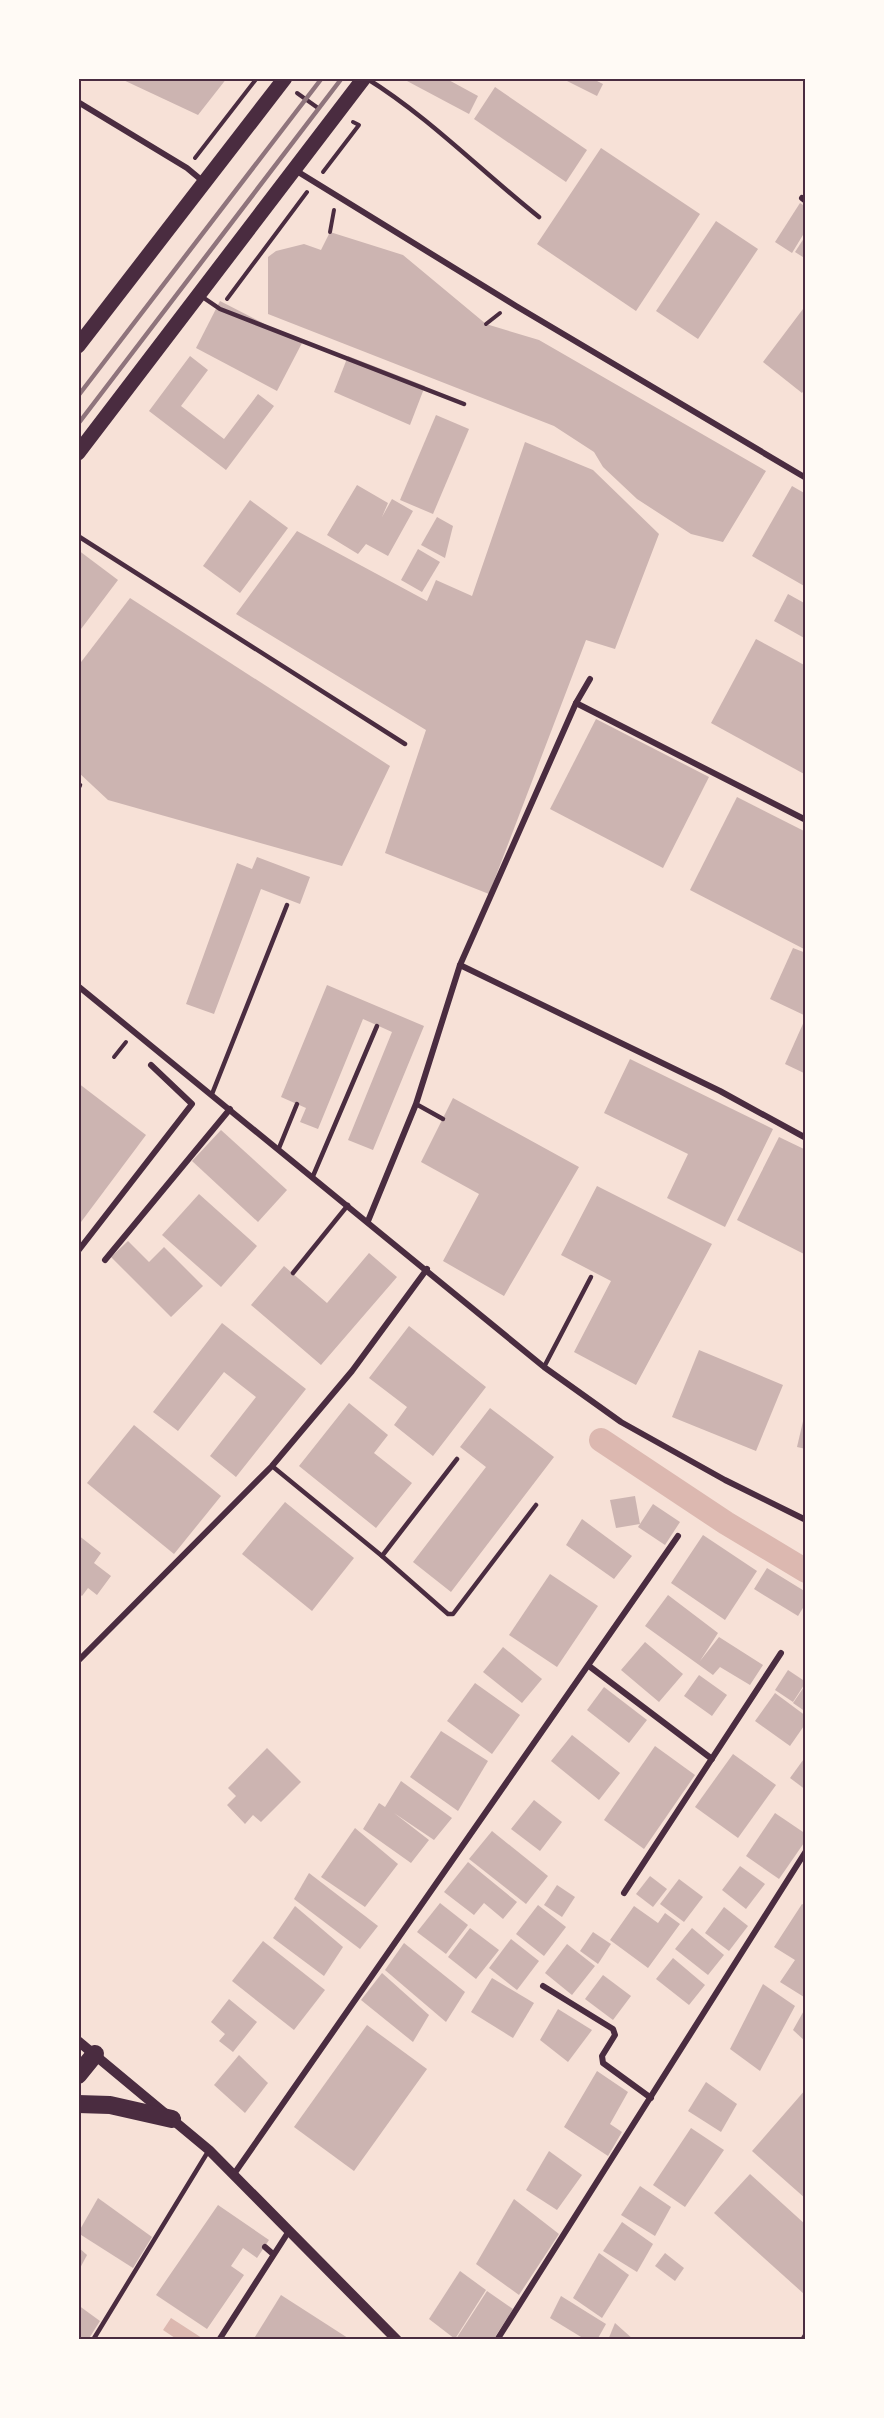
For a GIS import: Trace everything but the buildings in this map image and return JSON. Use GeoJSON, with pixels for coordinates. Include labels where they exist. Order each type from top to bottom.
{"type":"FeatureCollection","features":[{"type":"Feature","properties":{"kind":"highway"},"geometry":{"type":"LineString","coordinates":[[78,2075],[95,2054]]}},
{"type":"Feature","properties":{"kind":"highway"},"geometry":{"type":"LineString","coordinates":[[78,2104],[110,2105],[172,2119]]}},
{"type":"Feature","properties":{"kind":"main road"},"geometry":{"type":"LineString","coordinates":[[78,346],[285,78]]}},
{"type":"Feature","properties":{"kind":"main road"},"geometry":{"type":"LineString","coordinates":[[78,453],[365,78]]}},
{"type":"Feature","properties":{"kind":"street"},"geometry":{"type":"LineString","coordinates":[[78,102],[187,168],[206,183]]}},
{"type":"Feature","properties":{"kind":"street"},"geometry":{"type":"LineString","coordinates":[[295,170],[806,478]]}},
{"type":"Feature","properties":{"kind":"street"},"geometry":{"type":"LineString","coordinates":[[368,1221],[416,1104],[460,965],[576,703],[590,679]]}},
{"type":"Feature","properties":{"kind":"street"},"geometry":{"type":"LineString","coordinates":[[576,703],[806,820]]}},
{"type":"Feature","properties":{"kind":"street"},"geometry":{"type":"LineString","coordinates":[[460,965],[720,1091],[806,1138]]}},
{"type":"Feature","properties":{"kind":"street"},"geometry":{"type":"LineString","coordinates":[[78,986],[427,1269],[544,1368],[621,1422],[725,1480],[806,1520]]}},
{"type":"Feature","properties":{"kind":"street"},"geometry":{"type":"LineString","coordinates":[[78,1251],[192,1104],[151,1065]]}},
{"type":"Feature","properties":{"kind":"street"},"geometry":{"type":"LineString","coordinates":[[105,1260],[230,1108]]}},
{"type":"Feature","properties":{"kind":"street"},"geometry":{"type":"LineString","coordinates":[[78,1661],[272,1466],[352,1371],[427,1269]]}},
{"type":"Feature","properties":{"kind":"street"},"geometry":{"type":"LineString","coordinates":[[234,2174],[678,1536]]}},
{"type":"Feature","properties":{"kind":"street"},"geometry":{"type":"LineString","coordinates":[[624,1893],[781,1653]]}},
{"type":"Feature","properties":{"kind":"street"},"geometry":{"type":"LineString","coordinates":[[589,1666],[712,1759]]}},
{"type":"Feature","properties":{"kind":"street"},"geometry":{"type":"LineString","coordinates":[[497,2340],[806,1851]]}},
{"type":"Feature","properties":{"kind":"street"},"geometry":{"type":"LineString","coordinates":[[543,1986],[613,2029],[615,2035],[602,2056],[603,2063],[651,2098]]}},
{"type":"Feature","properties":{"kind":"street"},"geometry":{"type":"LineString","coordinates":[[78,2041],[209,2150],[397,2340]]}},
{"type":"Feature","properties":{"kind":"street"},"geometry":{"type":"LineString","coordinates":[[219,2340],[289,2231]]}},
{"type":"Feature","properties":{"kind":"street"},"geometry":{"type":"LineString","coordinates":[[265,2247],[273,2254]]}},
{"type":"Feature","properties":{"kind":"street"},"geometry":{"type":"LineString","coordinates":[[803,2340],[806,2335]]}},
{"type":"Feature","properties":{"kind":"lane"},"geometry":{"type":"LineString","coordinates":[[365,78],[448,139],[481,171],[539,217]]}},
{"type":"Feature","properties":{"kind":"lane"},"geometry":{"type":"LineString","coordinates":[[199,294],[220,309],[464,404]]}},
{"type":"Feature","properties":{"kind":"lane"},"geometry":{"type":"LineString","coordinates":[[78,536],[405,744]]}},
{"type":"Feature","properties":{"kind":"lane"},"geometry":{"type":"LineString","coordinates":[[213,1094],[286,905]]}},
{"type":"Feature","properties":{"kind":"lane"},"geometry":{"type":"LineString","coordinates":[[313,1176],[377,1026]]}},
{"type":"Feature","properties":{"kind":"lane"},"geometry":{"type":"LineString","coordinates":[[279,1148],[297,1104]]}},
{"type":"Feature","properties":{"kind":"lane"},"geometry":{"type":"LineString","coordinates":[[416,1104],[443,1119]]}},
{"type":"Feature","properties":{"kind":"lane"},"geometry":{"type":"LineString","coordinates":[[293,1273],[348,1205]]}},
{"type":"Feature","properties":{"kind":"lane"},"geometry":{"type":"LineString","coordinates":[[544,1368],[591,1277]]}},
{"type":"Feature","properties":{"kind":"lane"},"geometry":{"type":"LineString","coordinates":[[382,1556],[457,1459]]}},
{"type":"Feature","properties":{"kind":"lane"},"geometry":{"type":"LineString","coordinates":[[272,1466],[382,1556],[447,1614],[453,1614],[536,1505]]}},
{"type":"Feature","properties":{"kind":"lane"},"geometry":{"type":"LineString","coordinates":[[93,2340],[209,2150]]}},
{"type":"Feature","properties":{"kind":"path"},"geometry":{"type":"LineString","coordinates":[[187,168],[257,78]]}},
{"type":"Feature","properties":{"kind":"path"},"geometry":{"type":"LineString","coordinates":[[295,91],[321,110]]}},
{"type":"Feature","properties":{"kind":"path"},"geometry":{"type":"LineString","coordinates":[[220,309],[359,125],[353,121],[347,130]]}},
{"type":"Feature","properties":{"kind":"path"},"geometry":{"type":"LineString","coordinates":[[486,324],[507,306]]}},
{"type":"Feature","properties":{"kind":"shaded area"},"geometry":{"type":"Polygon","coordinates":[[[171,2318],[205,2340],[178,2340],[163,2330],[171,2318]]]}},
{"type":"Feature","properties":{"kind":"waterway"},"geometry":{"type":"LineString","coordinates":[[601,1440],[726,1523],[806,1571]]}},
{"type":"Feature","properties":{"kind":"railway"},"geometry":{"type":"LineString","coordinates":[[78,396],[322,78]]}},
{"type":"Feature","properties":{"kind":"railway"},"geometry":{"type":"LineString","coordinates":[[78,424],[342,78]]}}]}
